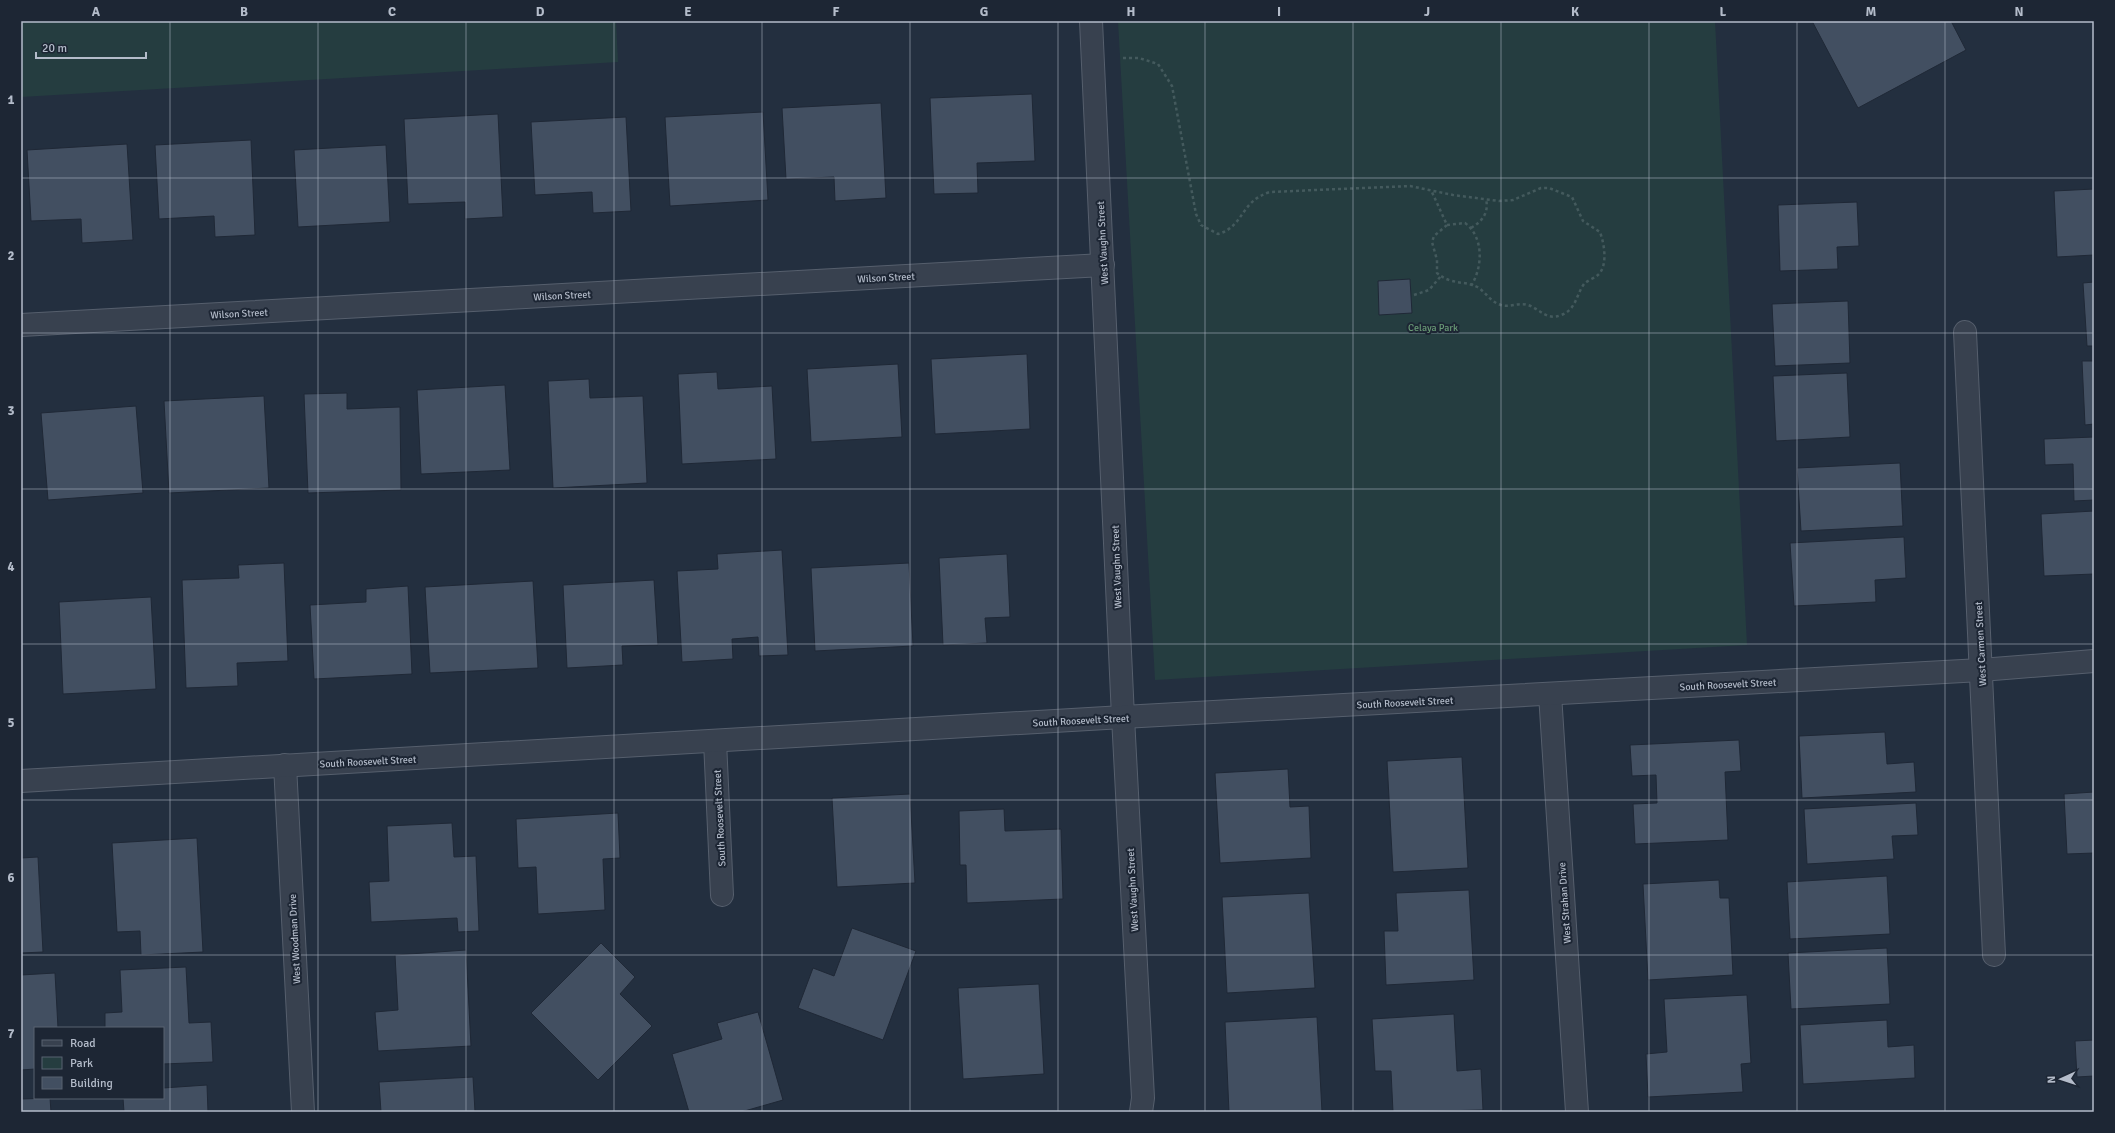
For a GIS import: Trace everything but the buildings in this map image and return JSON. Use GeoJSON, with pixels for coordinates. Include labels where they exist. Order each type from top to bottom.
{"type":"FeatureCollection","features":[{"type":"Feature","properties":{"kind":"street","name":"West Vaughn Street"},"geometry":{"type":"LineString","coordinates":[[1091,21],[1122,717],[1142,1098],[1141,1112]]}},
{"type":"Feature","properties":{"kind":"street","name":"Wilson Street"},"geometry":{"type":"LineString","coordinates":[[21,325],[1103,265]]}},
{"type":"Feature","properties":{"kind":"street","name":"West Carmen Street"},"geometry":{"type":"LineString","coordinates":[[1966,332],[1994,955]]}},
{"type":"Feature","properties":{"kind":"street","name":"South Roosevelt Street"},"geometry":{"type":"LineString","coordinates":[[21,781],[715,742],[1122,717],[1981,670],[2094,661]]}},
{"type":"Feature","properties":{"kind":"street","name":"West Strahan Drive"},"geometry":{"type":"LineString","coordinates":[[1550,694],[1577,1112]]}},
{"type":"Feature","properties":{"kind":"street","name":"South Roosevelt Street"},"geometry":{"type":"LineString","coordinates":[[715,742],[722,895]]}},
{"type":"Feature","properties":{"kind":"street","name":"West Woodman Drive"},"geometry":{"type":"LineString","coordinates":[[285,765],[303,1112]]}},
{"type":"Feature","properties":{"kind":"path"},"geometry":{"type":"LineString","coordinates":[[1093,60],[1139,58],[1158,64],[1164,71],[1172,86],[1196,214],[1201,225],[1218,234],[1232,227],[1250,202],[1260,195],[1270,192],[1410,186],[1452,195],[1486,199],[1513,200],[1541,188],[1549,188],[1572,197],[1583,221],[1600,232],[1604,254],[1603,266],[1600,273],[1585,283],[1571,310],[1561,315],[1551,317],[1542,314],[1528,305],[1502,306],[1492,302],[1479,288],[1452,282],[1437,273],[1437,260],[1432,242],[1434,236],[1447,225],[1465,223],[1471,228],[1480,251],[1476,278],[1471,286]]}},
{"type":"Feature","properties":{"kind":"path"},"geometry":{"type":"LineString","coordinates":[[1432,190],[1447,225]]}},
{"type":"Feature","properties":{"kind":"path"},"geometry":{"type":"LineString","coordinates":[[1471,228],[1479,223],[1485,215],[1488,207],[1486,199]]}},
{"type":"Feature","properties":{"kind":"path"},"geometry":{"type":"LineString","coordinates":[[1414,295],[1429,290],[1441,276]]}},
{"type":"Feature","properties":{"kind":"green space"},"geometry":{"type":"Polygon","coordinates":[[[21,21],[616,21],[618,62],[21,97],[21,21]]]}},
{"type":"Feature","properties":{"kind":"green space","name":"Celaya Park"},"geometry":{"type":"Polygon","coordinates":[[[1118,21],[1715,21],[1747,645],[1155,680],[1118,21]]]}}]}
